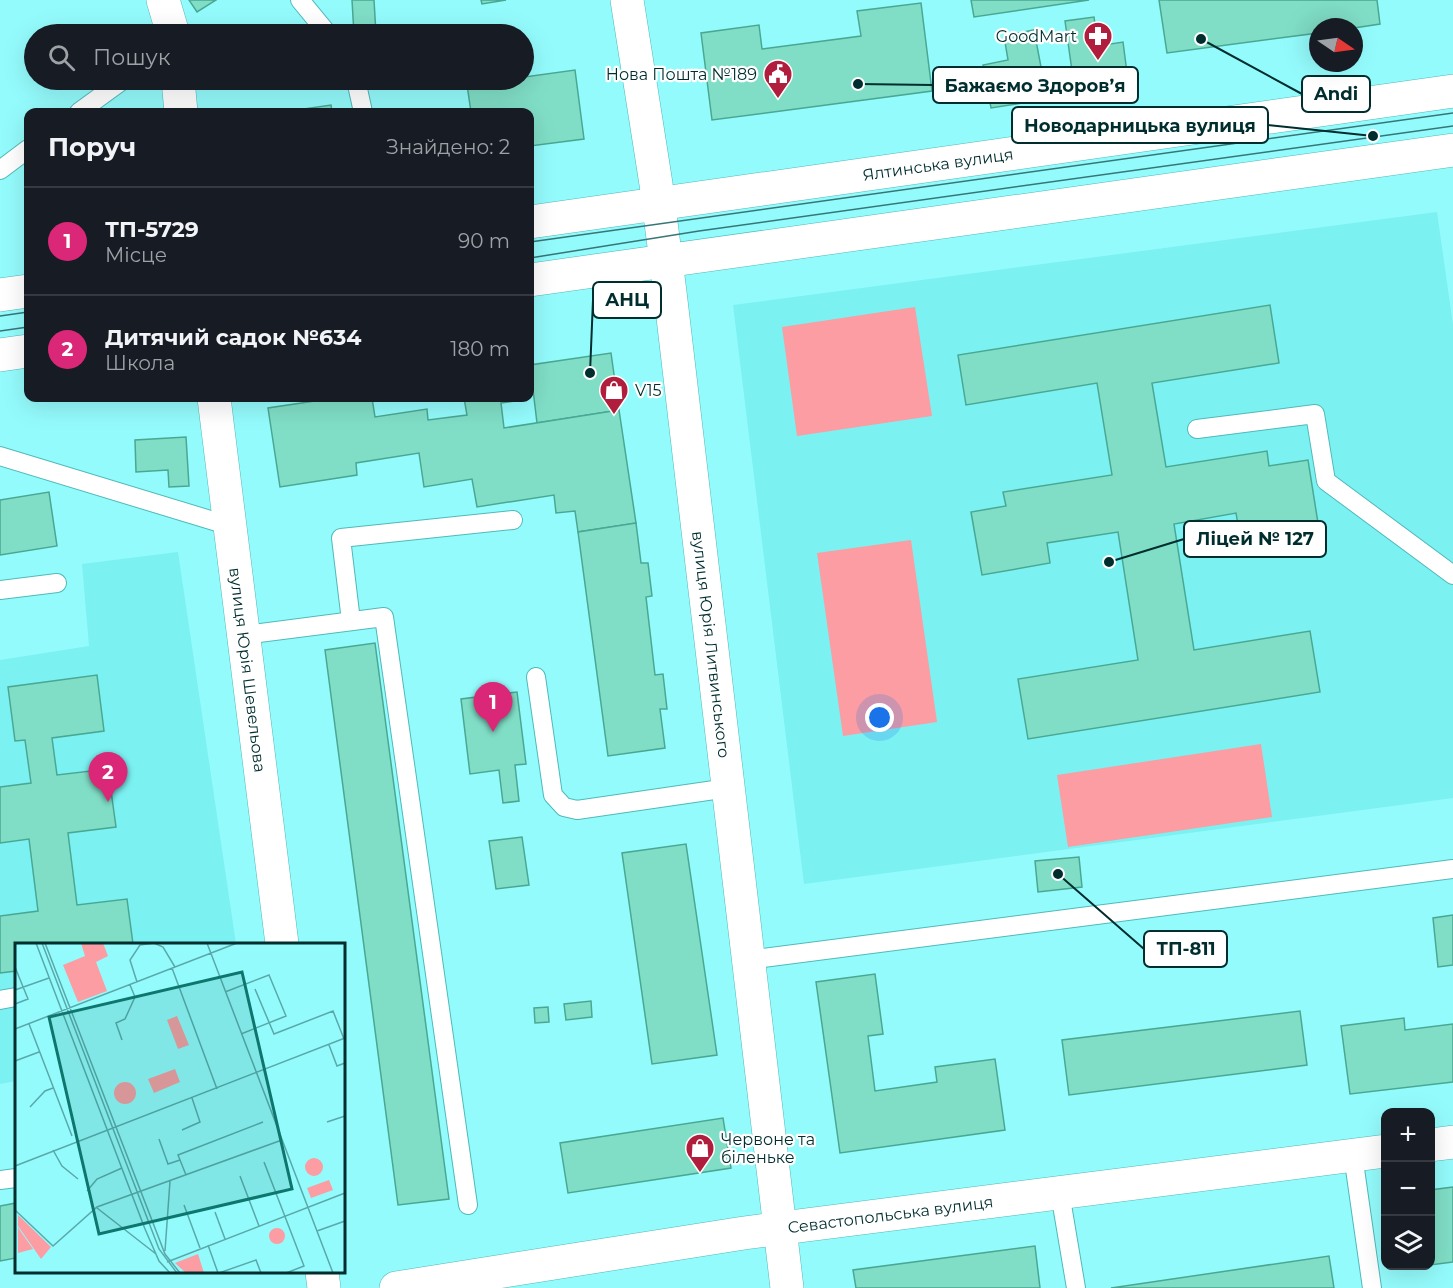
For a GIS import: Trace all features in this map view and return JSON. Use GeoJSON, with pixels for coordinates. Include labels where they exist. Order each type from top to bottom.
{"type":"FeatureCollection","features":[{"type":"Feature","properties":{"kind":"street","name":"вулиця Юрія Литвинського"},"geometry":{"type":"LineString","coordinates":[[627,0],[666,260],[787,1288]]}},
{"type":"Feature","properties":{"kind":"street"},"geometry":{"type":"LineString","coordinates":[[179,90],[181,108]]}},
{"type":"Feature","properties":{"kind":"street","name":"Ялтинська вулиця"},"geometry":{"type":"LineString","coordinates":[[534,221],[1453,91]]}},
{"type":"Feature","properties":{"kind":"street"},"geometry":{"type":"LineString","coordinates":[[534,279],[1453,150]]}},
{"type":"Feature","properties":{"kind":"street"},"geometry":{"type":"LineString","coordinates":[[0,295],[24,292]]}},
{"type":"Feature","properties":{"kind":"street"},"geometry":{"type":"LineString","coordinates":[[0,355],[24,352]]}},
{"type":"Feature","properties":{"kind":"street","name":"вулиця Юрія Шевельова"},"geometry":{"type":"LineString","coordinates":[[214,402],[282,943]]}},
{"type":"Feature","properties":{"kind":"street"},"geometry":{"type":"LineString","coordinates":[[1435,1144],[1453,1142]]}},
{"type":"Feature","properties":{"kind":"street","name":"Севастопольська вулиця"},"geometry":{"type":"LineString","coordinates":[[396,1288],[779,1229],[1381,1152]]}},
{"type":"Feature","properties":{"kind":"street"},"geometry":{"type":"LineString","coordinates":[[322,1273],[324,1288]]}},
{"type":"Feature","properties":{"kind":"lane"},"geometry":{"type":"LineString","coordinates":[[300,0],[320,24]]}},
{"type":"Feature","properties":{"kind":"lane"},"geometry":{"type":"LineString","coordinates":[[84,108],[109,90]]}},
{"type":"Feature","properties":{"kind":"lane"},"geometry":{"type":"LineString","coordinates":[[358,90],[362,108]]}},
{"type":"Feature","properties":{"kind":"lane"},"geometry":{"type":"LineString","coordinates":[[0,170],[24,152]]}},
{"type":"Feature","properties":{"kind":"lane"},"geometry":{"type":"LineString","coordinates":[[1197,429],[1316,414],[1326,481],[1453,575]]}},
{"type":"Feature","properties":{"kind":"lane"},"geometry":{"type":"LineString","coordinates":[[0,456],[230,526]]}},
{"type":"Feature","properties":{"kind":"lane"},"geometry":{"type":"LineString","coordinates":[[351,621],[341,538],[513,520]]}},
{"type":"Feature","properties":{"kind":"lane"},"geometry":{"type":"LineString","coordinates":[[0,590],[57,583]]}},
{"type":"Feature","properties":{"kind":"lane"},"geometry":{"type":"LineString","coordinates":[[244,635],[384,617],[468,1205]]}},
{"type":"Feature","properties":{"kind":"lane"},"geometry":{"type":"LineString","coordinates":[[536,677],[553,795],[564,807],[577,810],[728,788]]}},
{"type":"Feature","properties":{"kind":"lane"},"geometry":{"type":"LineString","coordinates":[[747,960],[1453,869]]}},
{"type":"Feature","properties":{"kind":"lane"},"geometry":{"type":"LineString","coordinates":[[0,1000],[15,997]]}},
{"type":"Feature","properties":{"kind":"lane"},"geometry":{"type":"LineString","coordinates":[[1353,1155],[1372,1288]]}},
{"type":"Feature","properties":{"kind":"lane"},"geometry":{"type":"LineString","coordinates":[[0,1180],[15,1178]]}},
{"type":"Feature","properties":{"kind":"lane"},"geometry":{"type":"LineString","coordinates":[[1060,1193],[1076,1288]]}},
{"type":"Feature","properties":{"kind":"shaded area"},"geometry":{"type":"Polygon","coordinates":[[[1437,212],[1453,325],[1453,798],[804,884],[733,305],[1437,212]]]}},
{"type":"Feature","properties":{"kind":"shaded area"},"geometry":{"type":"Polygon","coordinates":[[[915,307],[932,416],[797,436],[782,327],[915,307]]]}},
{"type":"Feature","properties":{"kind":"shaded area"},"geometry":{"type":"Polygon","coordinates":[[[911,540],[937,722],[843,736],[817,553],[911,540]]]}},
{"type":"Feature","properties":{"kind":"shaded area"},"geometry":{"type":"Polygon","coordinates":[[[178,552],[236,943],[15,943],[15,1081],[0,1084],[0,660],[89,646],[82,564],[178,552]]]}},
{"type":"Feature","properties":{"kind":"shaded area"},"geometry":{"type":"Polygon","coordinates":[[[1261,744],[1272,817],[1068,847],[1057,775],[1261,744]]]}},
{"type":"Feature","properties":{"kind":"building"},"geometry":{"type":"Polygon","coordinates":[[[189,0],[216,0],[197,12],[189,0]]]}},
{"type":"Feature","properties":{"kind":"building"},"geometry":{"type":"Polygon","coordinates":[[[352,0],[374,0],[375,24],[353,24],[352,0]]]}},
{"type":"Feature","properties":{"kind":"building"},"geometry":{"type":"Polygon","coordinates":[[[481,0],[506,0],[482,4],[481,0]]]}},
{"type":"Feature","properties":{"kind":"building"},"geometry":{"type":"Polygon","coordinates":[[[971,0],[1089,0],[974,17],[971,0]]]}},
{"type":"Feature","properties":{"kind":"building"},"geometry":{"type":"Polygon","coordinates":[[[1159,0],[1377,0],[1380,24],[1363,27],[1363,18],[1309,18],[1309,34],[1167,53],[1159,0]]]}},
{"type":"Feature","properties":{"kind":"building"},"geometry":{"type":"Polygon","coordinates":[[[921,3],[932,91],[712,120],[701,33],[759,25],[762,49],[861,36],[857,11],[921,3]]]}},
{"type":"Feature","properties":{"kind":"building","name":"GoodMart"},"geometry":{"type":"Polygon","coordinates":[[[1094,17],[1098,46],[1123,42],[1129,88],[1090,94],[1073,78],[1065,21],[1094,17]]]}},
{"type":"Feature","properties":{"kind":"building"},"geometry":{"type":"Polygon","coordinates":[[[1034,30],[1045,88],[1035,101],[991,108],[983,65],[1008,60],[1004,36],[1034,30]]]}},
{"type":"Feature","properties":{"kind":"building"},"geometry":{"type":"Polygon","coordinates":[[[575,70],[584,139],[534,145],[534,108],[470,108],[468,90],[534,90],[534,76],[575,70]]]}},
{"type":"Feature","properties":{"kind":"building"},"geometry":{"type":"Polygon","coordinates":[[[331,105],[331,108],[310,108],[331,105]]]}},
{"type":"Feature","properties":{"kind":"building"},"geometry":{"type":"Polygon","coordinates":[[[1270,305],[1279,363],[1152,383],[1166,467],[1267,451],[1269,466],[1308,460],[1318,523],[1240,536],[1236,513],[1174,524],[1194,650],[1310,631],[1320,692],[1028,739],[1018,679],[1138,660],[1118,532],[1047,543],[1050,563],[982,575],[971,512],[1006,506],[1003,492],[1112,475],[1097,383],[966,405],[958,355],[1270,305]]]}},
{"type":"Feature","properties":{"kind":"building"},"geometry":{"type":"Polygon","coordinates":[[[611,353],[619,410],[537,423],[534,364],[611,353]]]}},
{"type":"Feature","properties":{"kind":"building"},"geometry":{"type":"Polygon","coordinates":[[[308,402],[373,402],[375,417],[427,409],[428,420],[467,415],[465,402],[508,402],[501,403],[504,428],[619,410],[636,523],[578,532],[575,511],[556,513],[554,495],[477,507],[472,479],[424,487],[419,453],[356,463],[357,475],[280,487],[268,408],[308,402]]]}},
{"type":"Feature","properties":{"kind":"building"},"geometry":{"type":"Polygon","coordinates":[[[186,437],[189,486],[169,487],[168,470],[136,472],[135,440],[186,437]]]}},
{"type":"Feature","properties":{"kind":"building"},"geometry":{"type":"Polygon","coordinates":[[[49,492],[57,546],[0,555],[0,500],[49,492]]]}},
{"type":"Feature","properties":{"kind":"building"},"geometry":{"type":"Polygon","coordinates":[[[636,523],[641,563],[648,563],[652,596],[646,597],[655,675],[663,674],[667,709],[660,709],[665,748],[608,756],[578,532],[636,523]]]}},
{"type":"Feature","properties":{"kind":"building"},"geometry":{"type":"Polygon","coordinates":[[[375,643],[449,1199],[398,1205],[325,650],[375,643]]]}},
{"type":"Feature","properties":{"kind":"building"},"geometry":{"type":"Polygon","coordinates":[[[97,675],[104,731],[52,738],[57,775],[108,769],[116,827],[68,833],[77,905],[127,899],[133,943],[15,943],[15,971],[0,973],[0,916],[38,911],[29,839],[0,843],[0,787],[31,783],[25,740],[15,741],[8,687],[97,675]]]}},
{"type":"Feature","properties":{"kind":"building"},"geometry":{"type":"Polygon","coordinates":[[[517,692],[526,764],[515,765],[519,801],[503,803],[499,770],[470,774],[461,699],[517,692]]]}},
{"type":"Feature","properties":{"kind":"building"},"geometry":{"type":"Polygon","coordinates":[[[522,837],[529,885],[496,889],[489,841],[522,837]]]}},
{"type":"Feature","properties":{"kind":"building"},"geometry":{"type":"Polygon","coordinates":[[[686,844],[717,1055],[652,1064],[622,853],[686,844]]]}},
{"type":"Feature","properties":{"kind":"building"},"geometry":{"type":"Polygon","coordinates":[[[1079,857],[1082,887],[1038,892],[1035,861],[1079,857]]]}},
{"type":"Feature","properties":{"kind":"building"},"geometry":{"type":"Polygon","coordinates":[[[1453,915],[1453,965],[1438,967],[1433,918],[1453,915]]]}},
{"type":"Feature","properties":{"kind":"building"},"geometry":{"type":"Polygon","coordinates":[[[875,974],[883,1034],[868,1036],[875,1091],[937,1082],[935,1067],[995,1059],[1005,1130],[840,1153],[816,982],[875,974]]]}},
{"type":"Feature","properties":{"kind":"building"},"geometry":{"type":"Polygon","coordinates":[[[591,1001],[592,1017],[566,1020],[564,1004],[591,1001]]]}},
{"type":"Feature","properties":{"kind":"building"},"geometry":{"type":"Polygon","coordinates":[[[548,1007],[549,1022],[535,1023],[534,1008],[548,1007]]]}},
{"type":"Feature","properties":{"kind":"building"},"geometry":{"type":"Polygon","coordinates":[[[1300,1011],[1307,1065],[1069,1095],[1062,1040],[1300,1011]]]}},
{"type":"Feature","properties":{"kind":"building"},"geometry":{"type":"Polygon","coordinates":[[[1404,1018],[1405,1030],[1453,1024],[1453,1082],[1350,1094],[1341,1026],[1404,1018]]]}},
{"type":"Feature","properties":{"kind":"building"},"geometry":{"type":"Polygon","coordinates":[[[723,1118],[731,1168],[568,1193],[560,1143],[723,1118]]]}},
{"type":"Feature","properties":{"kind":"building"},"geometry":{"type":"Polygon","coordinates":[[[1453,1187],[1453,1262],[1435,1264],[1435,1216],[1435,1189],[1453,1187]]]}},
{"type":"Feature","properties":{"kind":"building"},"geometry":{"type":"Polygon","coordinates":[[[15,1203],[15,1258],[0,1261],[0,1206],[15,1203]]]}},
{"type":"Feature","properties":{"kind":"building"},"geometry":{"type":"Polygon","coordinates":[[[1035,1246],[1040,1288],[856,1288],[853,1270],[1035,1246]]]}},
{"type":"Feature","properties":{"kind":"building"},"geometry":{"type":"Polygon","coordinates":[[[1329,1256],[1334,1288],[1111,1288],[1329,1256]]]}},
{"type":"Feature","properties":{"kind":"tram line"},"geometry":{"type":"LineString","coordinates":[[534,241],[1453,113]]}},
{"type":"Feature","properties":{"kind":"tram line"},"geometry":{"type":"LineString","coordinates":[[534,257],[699,231],[1453,126]]}},
{"type":"Feature","properties":{"kind":"tram line"},"geometry":{"type":"LineString","coordinates":[[0,316],[24,313]]}},
{"type":"Feature","properties":{"kind":"tram line"},"geometry":{"type":"LineString","coordinates":[[0,331],[24,328]]}},
{"type":"Feature","properties":{"kind":"place","name":"Andi"},"geometry":{"type":"Point","coordinates":[1201,39]}},
{"type":"Feature","properties":{"kind":"place","name":"GoodMart"},"geometry":{"type":"Point","coordinates":[1098,62]}},
{"type":"Feature","properties":{"kind":"place","name":"Бажаємо Здоров’я"},"geometry":{"type":"Point","coordinates":[858,84]}},
{"type":"Feature","properties":{"kind":"place","name":"Нова Пошта №189"},"geometry":{"type":"Point","coordinates":[778,100]}},
{"type":"Feature","properties":{"kind":"place","name":"Новодарницька вулиця"},"geometry":{"type":"Point","coordinates":[1373,136]}},
{"type":"Feature","properties":{"kind":"place","name":"АНЦ"},"geometry":{"type":"Point","coordinates":[590,373]}},
{"type":"Feature","properties":{"kind":"place","name":"V15"},"geometry":{"type":"Point","coordinates":[614,416]}},
{"type":"Feature","properties":{"kind":"place","name":"Ліцей № 127"},"geometry":{"type":"Point","coordinates":[1109,562]}},
{"type":"Feature","properties":{"kind":"place","name":"ТП-5729"},"geometry":{"type":"Point","coordinates":[493,732]}},
{"type":"Feature","properties":{"kind":"place","name":"Дитячий садок №634"},"geometry":{"type":"Point","coordinates":[108,802]}},
{"type":"Feature","properties":{"kind":"place","name":"ТП-811"},"geometry":{"type":"Point","coordinates":[1058,874]}},
{"type":"Feature","properties":{"kind":"place","name":"Червоне та біленьке"},"geometry":{"type":"Point","coordinates":[700,1174]}}]}
